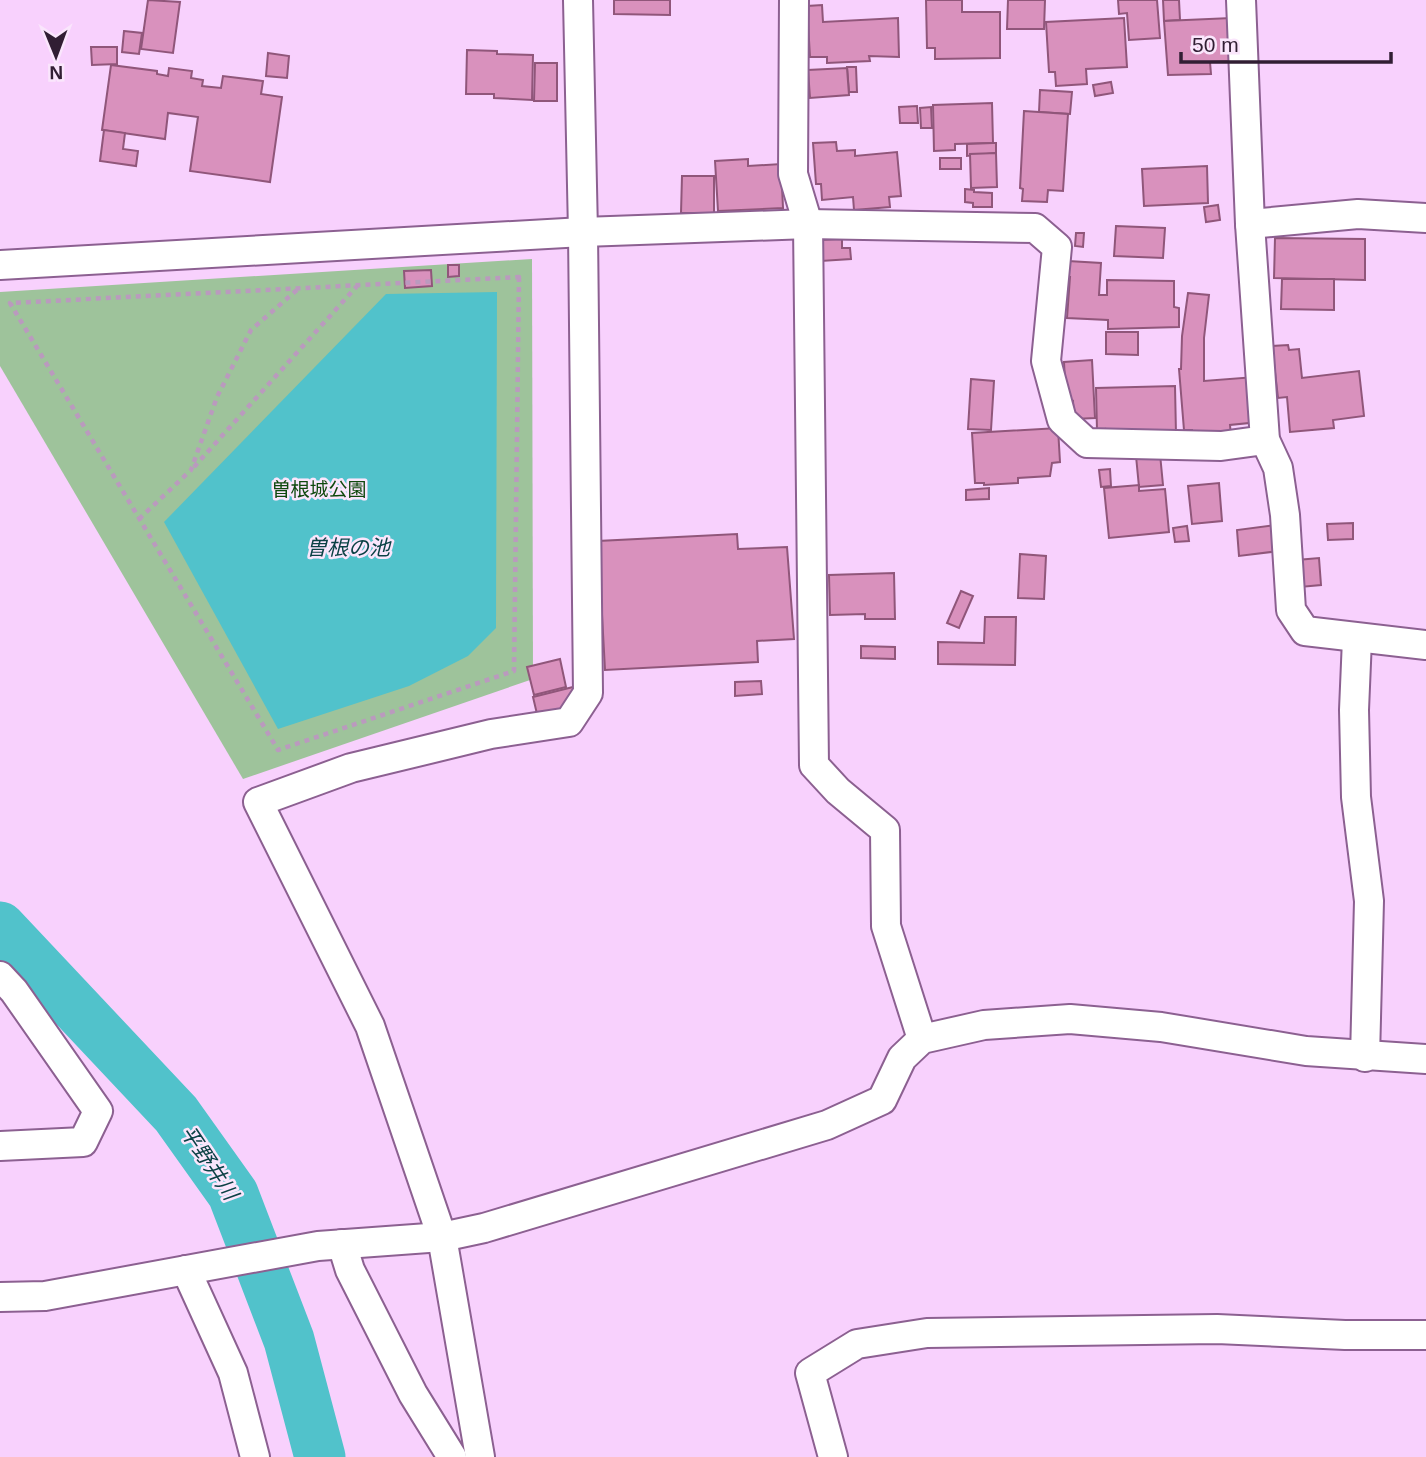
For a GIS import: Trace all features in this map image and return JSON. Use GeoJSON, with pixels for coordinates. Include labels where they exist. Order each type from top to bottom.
{"type":"FeatureCollection","features":[{"type":"Feature","properties":{"kind":"street"},"geometry":{"type":"LineString","coordinates":[[480,1457],[442,1237],[370,1026],[258,802],[351,768],[491,734],[569,722],[588,693],[578,0]]}},
{"type":"Feature","properties":{"kind":"street"},"geometry":{"type":"LineString","coordinates":[[794,0],[793,174],[808,224],[814,765],[838,791],[885,830],[886,926],[922,1039]]}},
{"type":"Feature","properties":{"kind":"street"},"geometry":{"type":"LineString","coordinates":[[1241,0],[1250,224],[1265,440],[1278,468],[1285,515],[1291,610],[1305,631],[1426,645]]}},
{"type":"Feature","properties":{"kind":"street"},"geometry":{"type":"LineString","coordinates":[[1250,224],[1358,214],[1426,218]]}},
{"type":"Feature","properties":{"kind":"street"},"geometry":{"type":"LineString","coordinates":[[0,265],[583,232],[808,224],[1035,228],[1057,247],[1046,360],[1062,420],[1087,443],[1221,446],[1265,440]]}},
{"type":"Feature","properties":{"kind":"street"},"geometry":{"type":"LineString","coordinates":[[1357,639],[1354,710],[1356,797],[1369,901],[1365,1057]]}},
{"type":"Feature","properties":{"kind":"street"},"geometry":{"type":"LineString","coordinates":[[0,976],[14,991],[98,1111],[83,1142],[0,1146]]}},
{"type":"Feature","properties":{"kind":"street"},"geometry":{"type":"LineString","coordinates":[[0,1297],[45,1296],[330,1245],[442,1237],[520,1218],[827,1125],[882,1100],[901,1058],[922,1039],[984,1025],[1070,1019],[1161,1027],[1306,1051],[1426,1059]]}},
{"type":"Feature","properties":{"kind":"street"},"geometry":{"type":"LineString","coordinates":[[330,1245],[350,1270],[407,1381],[452,1457]]}},
{"type":"Feature","properties":{"kind":"street"},"geometry":{"type":"LineString","coordinates":[[196,1268],[233,1373],[255,1457]]}},
{"type":"Feature","properties":{"kind":"street"},"geometry":{"type":"LineString","coordinates":[[833,1457],[810,1373],[857,1344],[940,1333],[1217,1329],[1345,1335],[1426,1335]]}},
{"type":"Feature","properties":{"kind":"path"},"geometry":{"type":"LineString","coordinates":[[519,277],[514,671],[278,750],[10,303],[299,288],[519,277]]}},
{"type":"Feature","properties":{"kind":"path"},"geometry":{"type":"LineString","coordinates":[[139,519],[191,470],[357,286]]}},
{"type":"Feature","properties":{"kind":"path"},"geometry":{"type":"LineString","coordinates":[[191,470],[217,397],[251,330],[299,288]]}},
{"type":"Feature","properties":{"kind":"green space","name":"曽根城公園"},"geometry":{"type":"Polygon","coordinates":[[[532,259],[533,679],[243,779],[0,366],[0,292],[532,259]]]}},
{"type":"Feature","properties":{"kind":"water","name":"曽根の池"},"geometry":{"type":"Polygon","coordinates":[[[497,292],[496,628],[468,656],[409,686],[278,729],[164,522],[386,294],[497,292]]]}},
{"type":"Feature","properties":{"kind":"building"},"geometry":{"type":"Polygon","coordinates":[[[148,0],[180,2],[173,53],[141,49],[148,0]]]}},
{"type":"Feature","properties":{"kind":"building"},"geometry":{"type":"Polygon","coordinates":[[[614,0],[670,0],[670,15],[614,14],[614,0]]]}},
{"type":"Feature","properties":{"kind":"building"},"geometry":{"type":"Polygon","coordinates":[[[926,0],[962,0],[962,12],[1000,12],[1000,58],[935,59],[935,48],[927,48],[926,0]]]}},
{"type":"Feature","properties":{"kind":"building"},"geometry":{"type":"Polygon","coordinates":[[[1008,0],[1045,0],[1044,29],[1007,29],[1008,0]]]}},
{"type":"Feature","properties":{"kind":"building"},"geometry":{"type":"Polygon","coordinates":[[[1118,0],[1157,0],[1160,38],[1129,40],[1127,13],[1119,14],[1118,0]]]}},
{"type":"Feature","properties":{"kind":"building"},"geometry":{"type":"Polygon","coordinates":[[[1163,0],[1179,0],[1180,20],[1164,21],[1163,0]]]}},
{"type":"Feature","properties":{"kind":"building"},"geometry":{"type":"Polygon","coordinates":[[[822,5],[823,22],[898,18],[899,57],[869,56],[870,61],[827,63],[827,57],[810,57],[807,6],[822,5]]]}},
{"type":"Feature","properties":{"kind":"building"},"geometry":{"type":"Polygon","coordinates":[[[1124,18],[1127,67],[1086,69],[1087,84],[1056,86],[1055,72],[1049,72],[1046,22],[1124,18]]]}},
{"type":"Feature","properties":{"kind":"building"},"geometry":{"type":"Polygon","coordinates":[[[1231,18],[1233,61],[1210,62],[1211,74],[1168,75],[1164,21],[1231,18]]]}},
{"type":"Feature","properties":{"kind":"building"},"geometry":{"type":"Polygon","coordinates":[[[124,31],[142,33],[139,54],[122,52],[124,31]]]}},
{"type":"Feature","properties":{"kind":"building"},"geometry":{"type":"Polygon","coordinates":[[[91,47],[117,47],[117,64],[92,65],[91,47]]]}},
{"type":"Feature","properties":{"kind":"building"},"geometry":{"type":"Polygon","coordinates":[[[467,50],[533,55],[532,100],[494,98],[494,94],[466,94],[467,50]]]}},
{"type":"Feature","properties":{"kind":"building"},"geometry":{"type":"Polygon","coordinates":[[[268,53],[289,56],[287,78],[266,76],[268,53]]]}},
{"type":"Feature","properties":{"kind":"building"},"geometry":{"type":"Polygon","coordinates":[[[535,63],[557,63],[557,101],[534,101],[535,63]]]}},
{"type":"Feature","properties":{"kind":"building"},"geometry":{"type":"Polygon","coordinates":[[[111,65],[157,71],[157,74],[168,76],[169,68],[192,71],[191,78],[203,80],[202,86],[221,88],[223,76],[263,81],[261,94],[282,97],[270,182],[190,171],[198,117],[168,113],[165,139],[102,130],[111,65]]]}},
{"type":"Feature","properties":{"kind":"building"},"geometry":{"type":"Polygon","coordinates":[[[847,67],[856,67],[857,92],[849,92],[847,67]]]}},
{"type":"Feature","properties":{"kind":"building"},"geometry":{"type":"Polygon","coordinates":[[[847,68],[849,95],[810,98],[808,70],[847,68]]]}},
{"type":"Feature","properties":{"kind":"building"},"geometry":{"type":"Polygon","coordinates":[[[1111,82],[1113,93],[1095,96],[1093,85],[1111,82]]]}},
{"type":"Feature","properties":{"kind":"building"},"geometry":{"type":"Polygon","coordinates":[[[1040,90],[1072,92],[1070,114],[1039,112],[1040,90]]]}},
{"type":"Feature","properties":{"kind":"building"},"geometry":{"type":"Polygon","coordinates":[[[992,103],[993,143],[955,144],[955,150],[934,151],[933,105],[992,103]]]}},
{"type":"Feature","properties":{"kind":"building"},"geometry":{"type":"Polygon","coordinates":[[[917,106],[918,123],[900,123],[899,107],[917,106]]]}},
{"type":"Feature","properties":{"kind":"building"},"geometry":{"type":"Polygon","coordinates":[[[931,107],[932,128],[921,128],[920,108],[931,107]]]}},
{"type":"Feature","properties":{"kind":"building"},"geometry":{"type":"Polygon","coordinates":[[[1024,111],[1068,114],[1063,191],[1048,190],[1047,202],[1022,201],[1023,189],[1020,188],[1024,111]]]}},
{"type":"Feature","properties":{"kind":"building"},"geometry":{"type":"Polygon","coordinates":[[[104,130],[125,133],[123,149],[138,151],[136,166],[100,161],[104,130]]]}},
{"type":"Feature","properties":{"kind":"building"},"geometry":{"type":"Polygon","coordinates":[[[836,142],[837,151],[855,150],[855,156],[897,152],[901,196],[889,197],[890,207],[854,210],[853,197],[822,200],[821,184],[816,184],[813,143],[836,142]]]}},
{"type":"Feature","properties":{"kind":"building"},"geometry":{"type":"Polygon","coordinates":[[[996,143],[996,153],[967,156],[967,144],[996,143]]]}},
{"type":"Feature","properties":{"kind":"building"},"geometry":{"type":"Polygon","coordinates":[[[996,153],[997,187],[971,188],[970,154],[996,153]]]}},
{"type":"Feature","properties":{"kind":"building"},"geometry":{"type":"Polygon","coordinates":[[[940,158],[961,158],[961,169],[940,169],[940,158]]]}},
{"type":"Feature","properties":{"kind":"building"},"geometry":{"type":"Polygon","coordinates":[[[748,159],[748,166],[781,164],[783,208],[718,211],[715,161],[748,159]]]}},
{"type":"Feature","properties":{"kind":"building"},"geometry":{"type":"Polygon","coordinates":[[[1207,166],[1208,203],[1144,206],[1142,169],[1207,166]]]}},
{"type":"Feature","properties":{"kind":"building"},"geometry":{"type":"Polygon","coordinates":[[[682,176],[714,176],[714,213],[681,213],[682,176]]]}},
{"type":"Feature","properties":{"kind":"building"},"geometry":{"type":"Polygon","coordinates":[[[965,189],[992,193],[992,207],[973,207],[973,203],[965,202],[965,189]]]}},
{"type":"Feature","properties":{"kind":"building"},"geometry":{"type":"Polygon","coordinates":[[[1218,205],[1220,220],[1206,222],[1204,207],[1218,205]]]}},
{"type":"Feature","properties":{"kind":"building"},"geometry":{"type":"Polygon","coordinates":[[[1116,226],[1165,228],[1163,258],[1114,256],[1116,226]]]}},
{"type":"Feature","properties":{"kind":"building"},"geometry":{"type":"Polygon","coordinates":[[[1076,233],[1084,233],[1083,247],[1075,246],[1076,233]]]}},
{"type":"Feature","properties":{"kind":"building"},"geometry":{"type":"Polygon","coordinates":[[[1275,238],[1365,239],[1365,280],[1274,278],[1275,238]]]}},
{"type":"Feature","properties":{"kind":"building"},"geometry":{"type":"Polygon","coordinates":[[[842,239],[842,248],[850,248],[851,259],[821,261],[820,240],[842,239]]]}},
{"type":"Feature","properties":{"kind":"building"},"geometry":{"type":"Polygon","coordinates":[[[1068,261],[1101,263],[1099,295],[1107,295],[1107,280],[1174,281],[1174,307],[1179,308],[1179,327],[1108,329],[1108,320],[1067,318],[1070,277],[1066,277],[1068,261]]]}},
{"type":"Feature","properties":{"kind":"building"},"geometry":{"type":"Polygon","coordinates":[[[448,265],[459,265],[459,276],[448,277],[448,265]]]}},
{"type":"Feature","properties":{"kind":"building"},"geometry":{"type":"Polygon","coordinates":[[[431,270],[432,286],[405,288],[404,271],[431,270]]]}},
{"type":"Feature","properties":{"kind":"building"},"geometry":{"type":"Polygon","coordinates":[[[1282,279],[1334,279],[1334,310],[1281,309],[1282,279]]]}},
{"type":"Feature","properties":{"kind":"building"},"geometry":{"type":"Polygon","coordinates":[[[1188,293],[1209,295],[1204,338],[1204,381],[1255,377],[1259,422],[1230,425],[1231,436],[1192,435],[1192,430],[1184,430],[1179,369],[1188,293]]]}},
{"type":"Feature","properties":{"kind":"building"},"geometry":{"type":"Polygon","coordinates":[[[1106,332],[1138,332],[1138,355],[1106,354],[1106,332]]]}},
{"type":"Feature","properties":{"kind":"building"},"geometry":{"type":"Polygon","coordinates":[[[1288,345],[1289,350],[1299,349],[1302,378],[1359,371],[1364,416],[1333,420],[1334,428],[1290,432],[1287,397],[1278,398],[1272,346],[1288,345]]]}},
{"type":"Feature","properties":{"kind":"building"},"geometry":{"type":"Polygon","coordinates":[[[1092,360],[1095,418],[1074,419],[1073,401],[1066,402],[1064,362],[1092,360]]]}},
{"type":"Feature","properties":{"kind":"building"},"geometry":{"type":"Polygon","coordinates":[[[971,379],[994,381],[991,430],[968,429],[971,379]]]}},
{"type":"Feature","properties":{"kind":"building"},"geometry":{"type":"Polygon","coordinates":[[[1175,386],[1176,434],[1105,435],[1105,429],[1097,430],[1096,388],[1175,386]]]}},
{"type":"Feature","properties":{"kind":"building"},"geometry":{"type":"Polygon","coordinates":[[[1058,428],[1060,462],[1052,463],[1050,476],[1018,478],[1018,483],[975,483],[972,433],[1058,428]]]}},
{"type":"Feature","properties":{"kind":"building"},"geometry":{"type":"Polygon","coordinates":[[[1160,454],[1163,485],[1139,487],[1136,456],[1160,454]]]}},
{"type":"Feature","properties":{"kind":"building"},"geometry":{"type":"Polygon","coordinates":[[[1110,469],[1111,486],[1101,487],[1099,470],[1110,469]]]}},
{"type":"Feature","properties":{"kind":"building"},"geometry":{"type":"Polygon","coordinates":[[[1219,483],[1222,521],[1192,524],[1188,486],[1219,483]]]}},
{"type":"Feature","properties":{"kind":"building"},"geometry":{"type":"Polygon","coordinates":[[[1139,485],[1139,491],[1165,489],[1169,532],[1109,538],[1104,488],[1139,485]]]}},
{"type":"Feature","properties":{"kind":"building"},"geometry":{"type":"Polygon","coordinates":[[[989,488],[989,499],[966,500],[966,490],[989,488]]]}},
{"type":"Feature","properties":{"kind":"building"},"geometry":{"type":"Polygon","coordinates":[[[1353,523],[1353,539],[1328,540],[1327,524],[1353,523]]]}},
{"type":"Feature","properties":{"kind":"building"},"geometry":{"type":"Polygon","coordinates":[[[1276,525],[1279,551],[1239,556],[1237,530],[1276,525]]]}},
{"type":"Feature","properties":{"kind":"building"},"geometry":{"type":"Polygon","coordinates":[[[1187,526],[1189,541],[1175,542],[1173,528],[1187,526]]]}},
{"type":"Feature","properties":{"kind":"building"},"geometry":{"type":"Polygon","coordinates":[[[737,534],[738,549],[787,547],[794,639],[757,641],[758,662],[605,670],[598,541],[737,534]]]}},
{"type":"Feature","properties":{"kind":"building"},"geometry":{"type":"Polygon","coordinates":[[[1020,554],[1046,556],[1044,599],[1018,598],[1020,554]]]}},
{"type":"Feature","properties":{"kind":"building"},"geometry":{"type":"Polygon","coordinates":[[[1319,558],[1321,585],[1300,587],[1297,560],[1319,558]]]}},
{"type":"Feature","properties":{"kind":"building"},"geometry":{"type":"Polygon","coordinates":[[[894,573],[895,619],[865,619],[865,614],[830,615],[829,575],[894,573]]]}},
{"type":"Feature","properties":{"kind":"building"},"geometry":{"type":"Polygon","coordinates":[[[961,591],[973,596],[959,628],[947,623],[961,591]]]}},
{"type":"Feature","properties":{"kind":"building"},"geometry":{"type":"Polygon","coordinates":[[[985,617],[1016,617],[1015,665],[938,664],[938,642],[984,643],[985,617]]]}},
{"type":"Feature","properties":{"kind":"building"},"geometry":{"type":"Polygon","coordinates":[[[861,646],[895,647],[895,659],[861,658],[861,646]]]}},
{"type":"Feature","properties":{"kind":"building"},"geometry":{"type":"Polygon","coordinates":[[[560,659],[566,687],[534,695],[527,667],[560,659]]]}},
{"type":"Feature","properties":{"kind":"building"},"geometry":{"type":"Polygon","coordinates":[[[761,681],[762,694],[735,696],[735,682],[761,681]]]}},
{"type":"Feature","properties":{"kind":"building"},"geometry":{"type":"Polygon","coordinates":[[[573,687],[577,705],[537,714],[533,697],[573,687]]]}},
{"type":"Feature","properties":{"kind":"waterway","name":"平野井川"},"geometry":{"type":"LineString","coordinates":[[0,927],[176,1114],[233,1194],[289,1340],[320,1457]]}}]}
